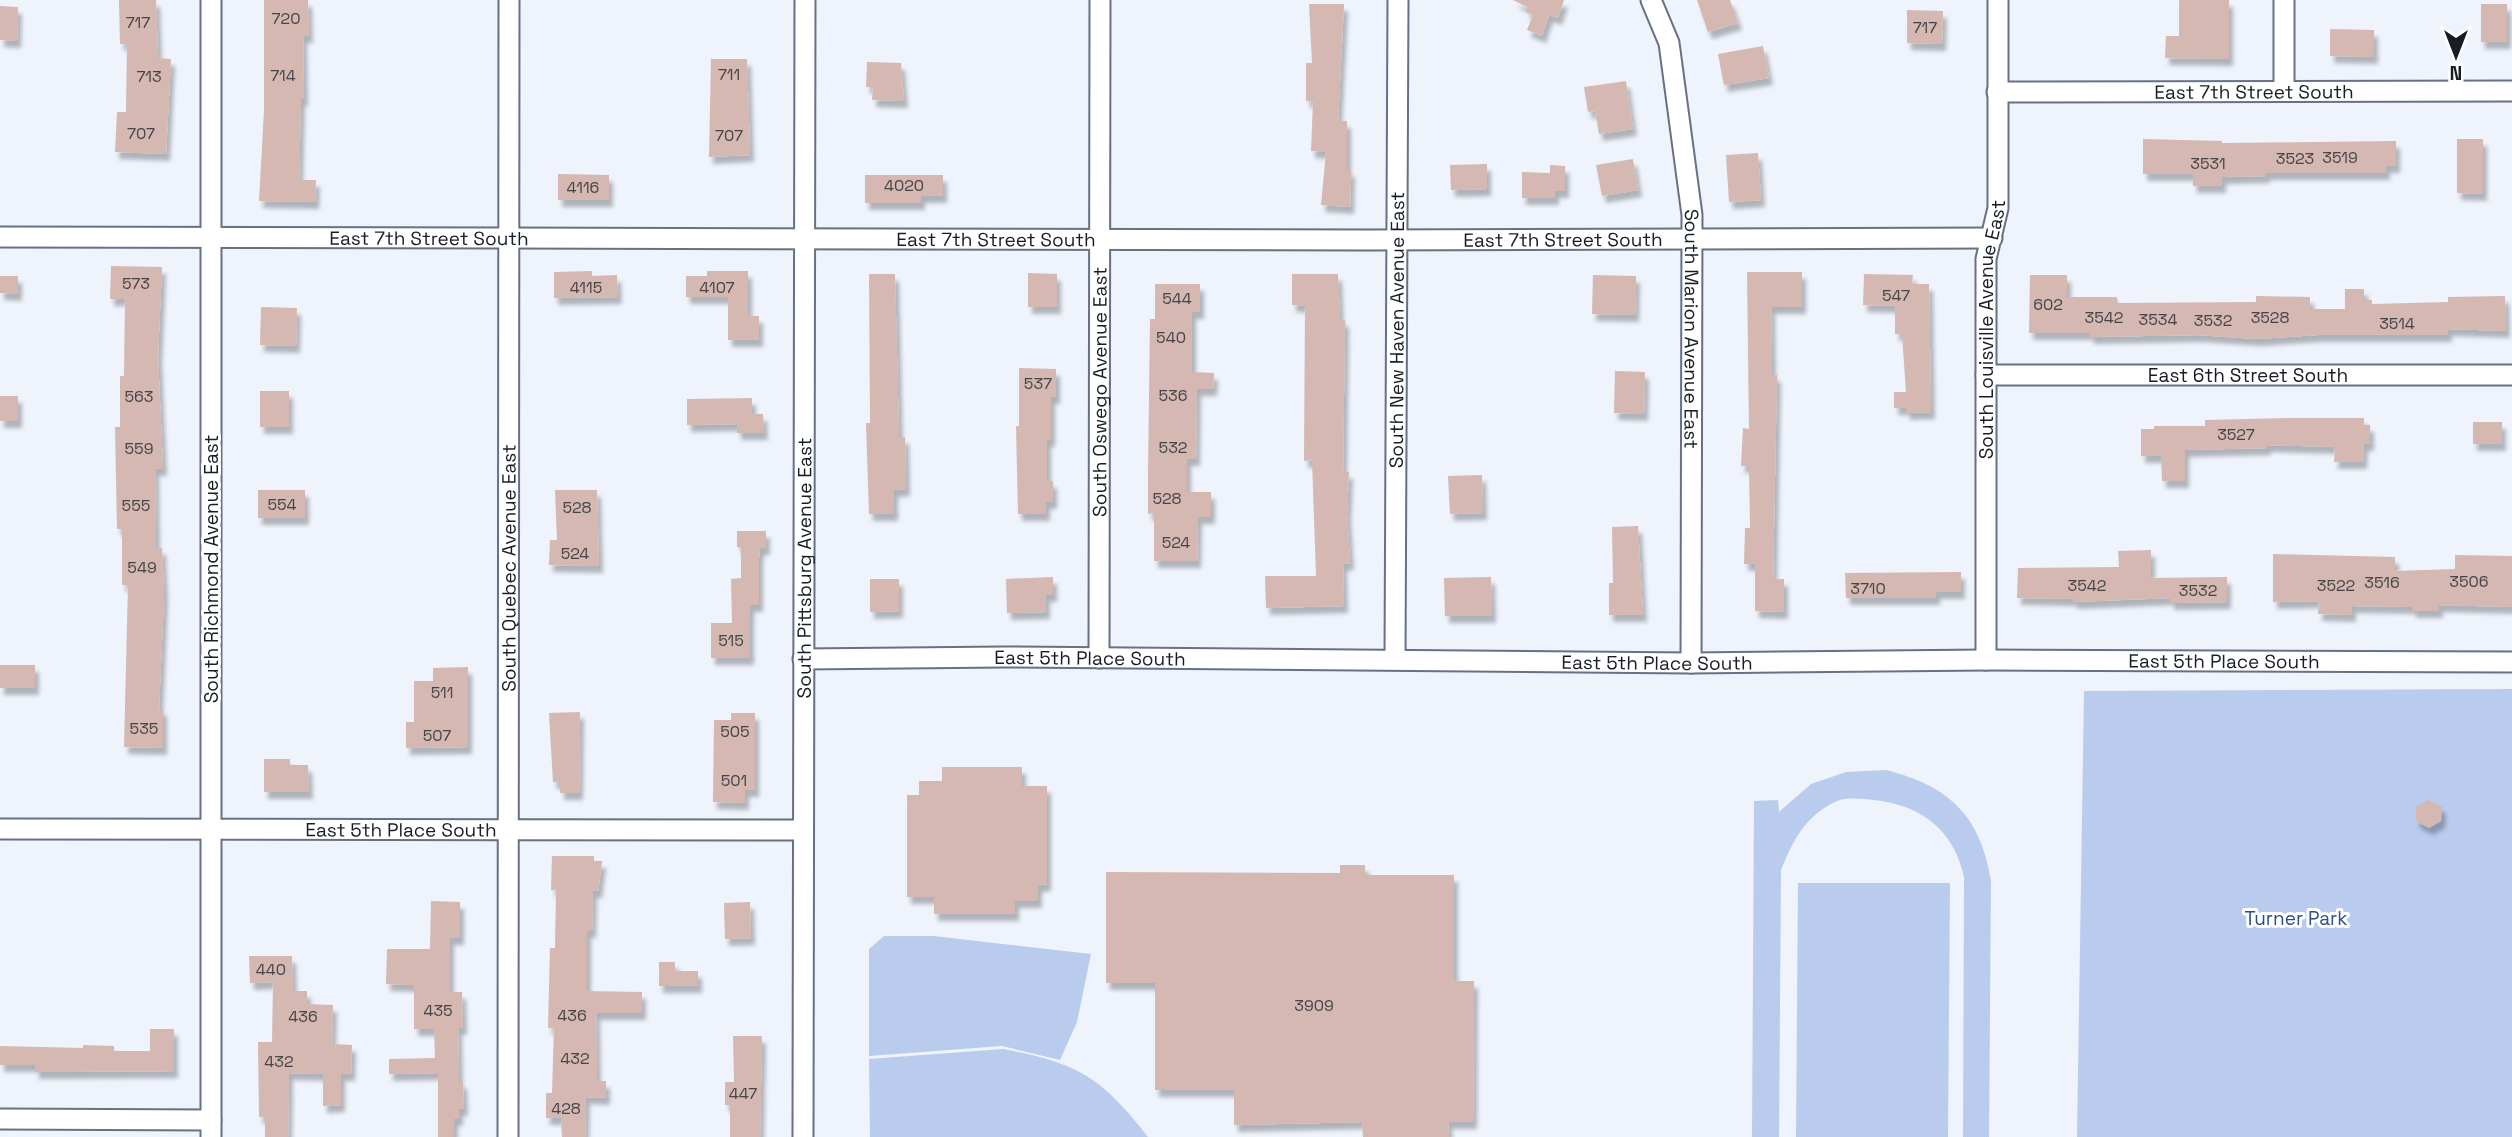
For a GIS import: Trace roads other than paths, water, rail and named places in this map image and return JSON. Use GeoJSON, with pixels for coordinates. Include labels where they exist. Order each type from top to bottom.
{"type":"FeatureCollection","features":[{"type":"Feature","properties":{"kind":"street","name":"South Richmond Avenue East"},"geometry":{"type":"LineString","coordinates":[[211,0],[211,1128]]}},
{"type":"Feature","properties":{"kind":"street","name":"South Quebec Avenue East"},"geometry":{"type":"LineString","coordinates":[[509,0],[509,1137]]}},
{"type":"Feature","properties":{"kind":"street","name":"South Pittsburg Avenue East"},"geometry":{"type":"LineString","coordinates":[[803,1137],[805,0]]}},
{"type":"Feature","properties":{"kind":"street","name":"South Oswego Avenue East"},"geometry":{"type":"LineString","coordinates":[[1099,658],[1100,0]]}},
{"type":"Feature","properties":{"kind":"street","name":"South New Haven Avenue East"},"geometry":{"type":"LineString","coordinates":[[1395,659],[1398,0]]}},
{"type":"Feature","properties":{"kind":"street","name":"South Marion Avenue East"},"geometry":{"type":"LineString","coordinates":[[1651,0],[1669,43],[1693,239],[1691,663]]}},
{"type":"Feature","properties":{"kind":"street","name":"South Louisville Avenue East"},"geometry":{"type":"LineString","coordinates":[[1986,660],[1986,259],[1998,208],[1998,0]]}},
{"type":"Feature","properties":{"kind":"street"},"geometry":{"type":"LineString","coordinates":[[2284,0],[2284,90]]}},
{"type":"Feature","properties":{"kind":"street","name":"East 7th Street South"},"geometry":{"type":"LineString","coordinates":[[1997,92],[2512,91]]}},
{"type":"Feature","properties":{"kind":"street","name":"East 7th Street South"},"geometry":{"type":"LineString","coordinates":[[0,237],[1396,240],[1992,238]]}},
{"type":"Feature","properties":{"kind":"street","name":"East 6th Street South"},"geometry":{"type":"LineString","coordinates":[[1986,375],[2512,375]]}},
{"type":"Feature","properties":{"kind":"street","name":"East 5th Place South"},"geometry":{"type":"LineString","coordinates":[[803,659],[1395,659],[1691,663],[1986,660],[2512,662]]}},
{"type":"Feature","properties":{"kind":"street","name":"East 5th Place South"},"geometry":{"type":"LineString","coordinates":[[0,829],[803,830]]}},
{"type":"Feature","properties":{"kind":"street"},"geometry":{"type":"LineString","coordinates":[[0,1119],[211,1128]]}},
{"type":"Feature","properties":{"kind":"park label","name":"Turner Park"},"geometry":{"type":"Point","coordinates":[2296,918]}}]}
